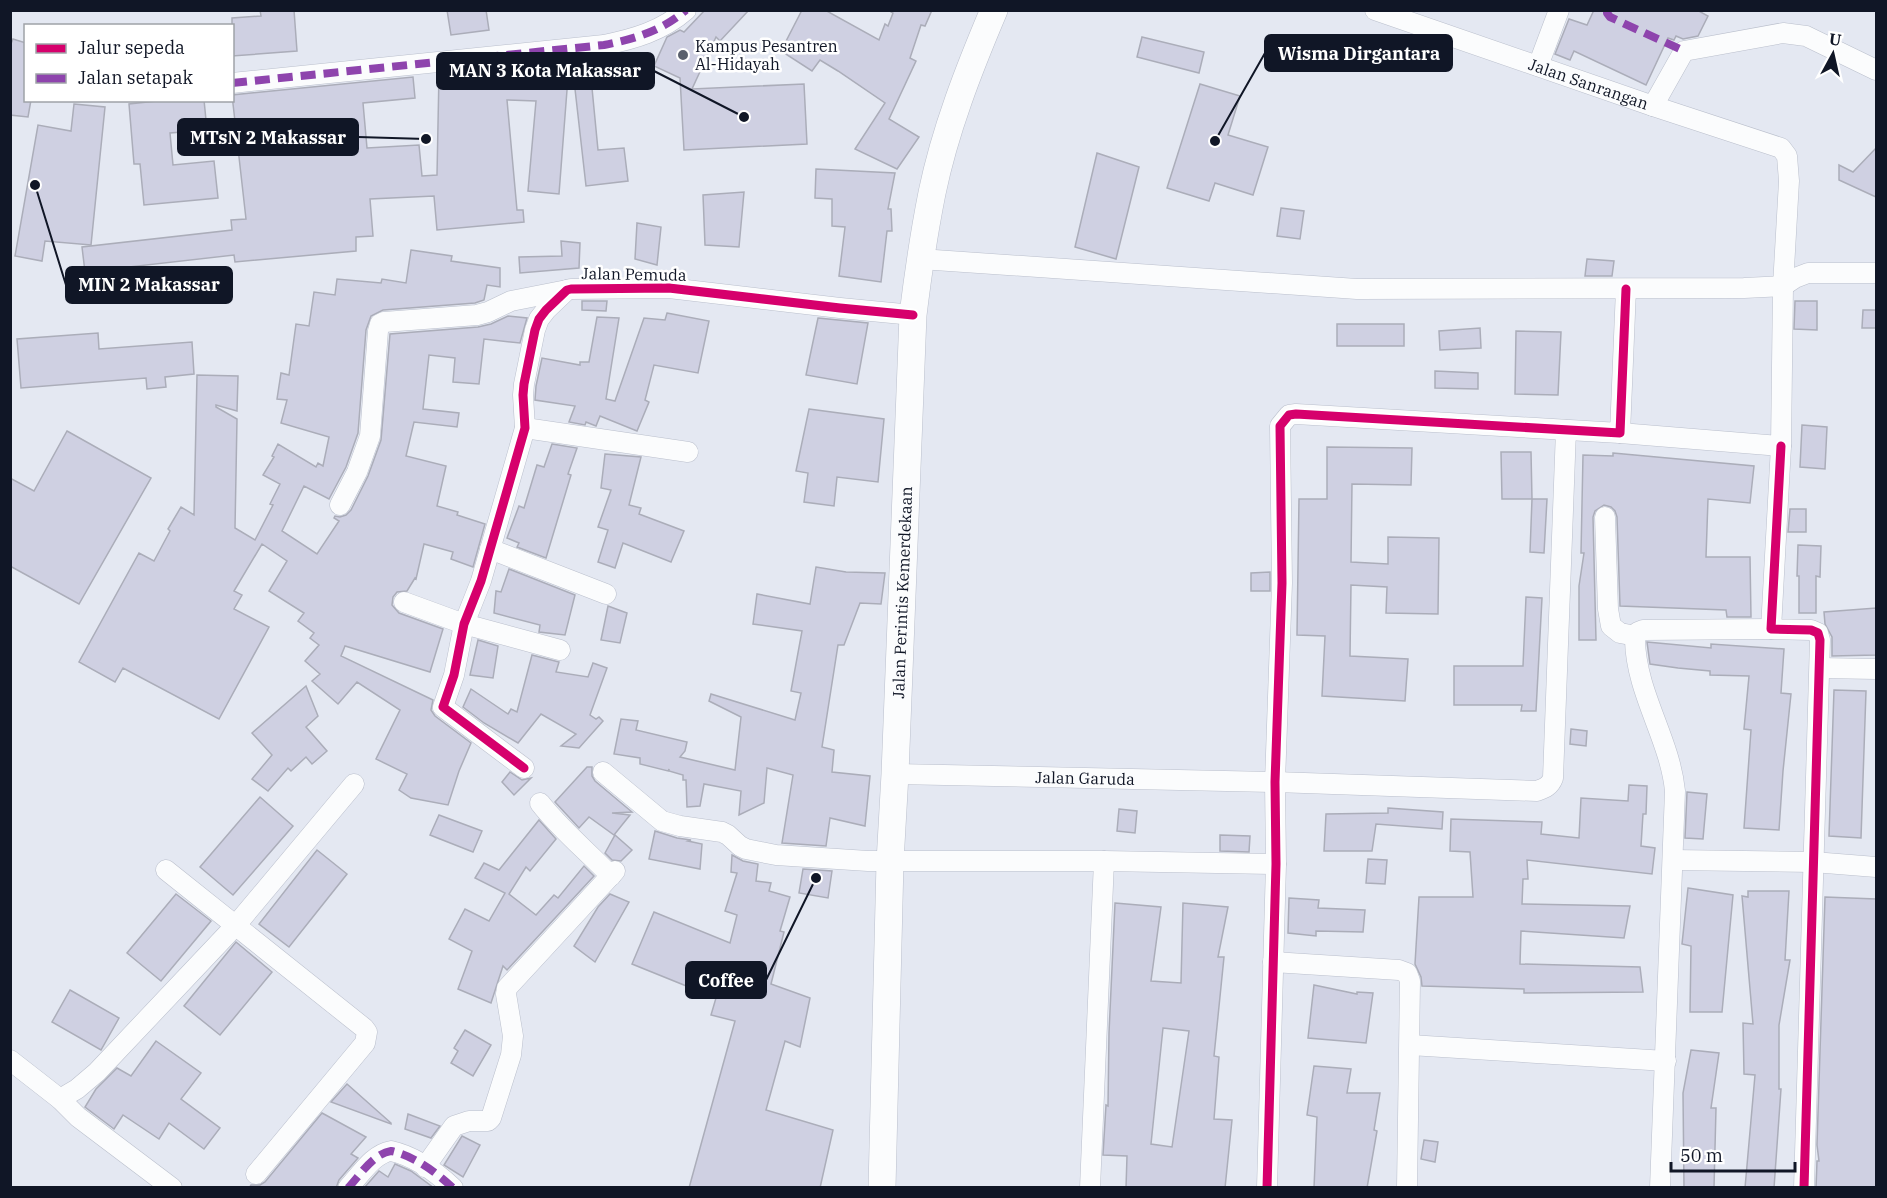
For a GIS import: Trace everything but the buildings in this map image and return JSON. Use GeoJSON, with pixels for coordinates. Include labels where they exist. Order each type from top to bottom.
{"type":"FeatureCollection","features":[{"type":"Feature","properties":{"kind":"highway","name":"Jalan Perintis Kemerdekaan"},"geometry":{"type":"LineString","coordinates":[[882,1188],[890,862],[912,315],[933,191],[970,68],[994,10]]}},
{"type":"Feature","properties":{"kind":"street"},"geometry":{"type":"LineString","coordinates":[[234,83],[604,45],[641,36],[676,19],[686,10]]}},
{"type":"Feature","properties":{"kind":"street","name":"Jalan Sanrangan"},"geometry":{"type":"LineString","coordinates":[[1375,10],[1653,106],[1684,51],[1783,33],[1806,36],[1876,70]]}},
{"type":"Feature","properties":{"kind":"street"},"geometry":{"type":"LineString","coordinates":[[1538,66],[1559,10]]}},
{"type":"Feature","properties":{"kind":"street"},"geometry":{"type":"LineString","coordinates":[[1653,106],[1782,148],[1787,156],[1789,182],[1783,286],[1781,446],[1771,629]]}},
{"type":"Feature","properties":{"kind":"street"},"geometry":{"type":"LineString","coordinates":[[919,263],[1356,300],[1626,294],[1783,286],[1808,273],[1876,273]]}},
{"type":"Feature","properties":{"kind":"street","name":"Jalan Pemuda"},"geometry":{"type":"LineString","coordinates":[[524,768],[443,707],[454,675],[464,624],[481,581],[525,428],[524,384],[535,330],[546,310],[567,290],[669,288],[912,315]]}},
{"type":"Feature","properties":{"kind":"street"},"geometry":{"type":"LineString","coordinates":[[340,505],[357,472],[370,436],[380,324],[477,315],[511,301],[567,290]]}},
{"type":"Feature","properties":{"kind":"street"},"geometry":{"type":"LineString","coordinates":[[1620,433],[1626,294]]}},
{"type":"Feature","properties":{"kind":"street"},"geometry":{"type":"LineString","coordinates":[[1267,1188],[1276,864],[1275,782],[1282,583],[1279,438],[1280,426],[1284,420],[1289,415],[1296,414],[1620,433],[1781,446]]}},
{"type":"Feature","properties":{"kind":"street"},"geometry":{"type":"LineString","coordinates":[[525,428],[688,452]]}},
{"type":"Feature","properties":{"kind":"street","name":"Jalan Garuda"},"geometry":{"type":"LineString","coordinates":[[895,774],[1275,782],[1537,791],[1550,784],[1553,778],[1566,430]]}},
{"type":"Feature","properties":{"kind":"street"},"geometry":{"type":"LineString","coordinates":[[1605,517],[1608,609],[1611,626],[1620,633],[1636,636]]}},
{"type":"Feature","properties":{"kind":"street"},"geometry":{"type":"LineString","coordinates":[[490,549],[606,594]]}},
{"type":"Feature","properties":{"kind":"street"},"geometry":{"type":"LineString","coordinates":[[405,602],[464,624],[560,650]]}},
{"type":"Feature","properties":{"kind":"street"},"geometry":{"type":"LineString","coordinates":[[1660,1188],[1674,779],[1644,693],[1635,645],[1636,636],[1638,632],[1644,630],[1771,629],[1815,631],[1820,640],[1804,1188]]}},
{"type":"Feature","properties":{"kind":"street"},"geometry":{"type":"LineString","coordinates":[[1820,668],[1876,669]]}},
{"type":"Feature","properties":{"kind":"street"},"geometry":{"type":"LineString","coordinates":[[603,772],[662,821],[722,832],[746,849],[776,855],[890,862],[1104,861],[1276,864]]}},
{"type":"Feature","properties":{"kind":"street"},"geometry":{"type":"LineString","coordinates":[[60,1099],[97,1072],[236,925],[354,784]]}},
{"type":"Feature","properties":{"kind":"street"},"geometry":{"type":"LineString","coordinates":[[425,1167],[454,1125],[488,1121],[491,1118],[511,1055],[513,1036],[506,994],[507,987],[613,873],[557,825],[540,803]]}},
{"type":"Feature","properties":{"kind":"street"},"geometry":{"type":"LineString","coordinates":[[1673,860],[1813,862],[1876,867]]}},
{"type":"Feature","properties":{"kind":"street"},"geometry":{"type":"LineString","coordinates":[[1090,1188],[1104,861]]}},
{"type":"Feature","properties":{"kind":"street"},"geometry":{"type":"LineString","coordinates":[[166,870],[364,1028],[367,1034],[365,1043],[256,1174]]}},
{"type":"Feature","properties":{"kind":"street"},"geometry":{"type":"LineString","coordinates":[[1273,962],[1407,973],[1410,981],[1407,1188]]}},
{"type":"Feature","properties":{"kind":"street"},"geometry":{"type":"LineString","coordinates":[[1410,1045],[1666,1061]]}},
{"type":"Feature","properties":{"kind":"street"},"geometry":{"type":"LineString","coordinates":[[10,1060],[60,1099],[78,1117],[172,1188]]}},
{"type":"Feature","properties":{"kind":"street"},"geometry":{"type":"LineString","coordinates":[[348,1188],[374,1159],[386,1152],[397,1152],[425,1167],[453,1188]]}},
{"type":"Feature","properties":{"kind":"marked path"},"geometry":{"type":"LineString","coordinates":[[234,83],[604,45],[647,33],[686,10]]}},
{"type":"Feature","properties":{"kind":"marked path"},"geometry":{"type":"LineString","coordinates":[[1607,10],[1610,17],[1684,51]]}},
{"type":"Feature","properties":{"kind":"marked path"},"geometry":{"type":"LineString","coordinates":[[348,1188],[373,1160],[391,1151],[424,1165],[453,1188]]}},
{"type":"Feature","properties":{"kind":"cycle path"},"geometry":{"type":"LineString","coordinates":[[524,768],[443,707],[454,675],[464,624],[481,581],[525,428],[524,384],[535,330],[546,310],[567,290],[571,289],[669,288],[913,315]]}},
{"type":"Feature","properties":{"kind":"cycle path"},"geometry":{"type":"LineString","coordinates":[[1267,1188],[1276,864],[1275,782],[1282,583],[1280,426],[1289,415],[1296,414],[1620,433],[1626,289]]}},
{"type":"Feature","properties":{"kind":"cycle path"},"geometry":{"type":"LineString","coordinates":[[1781,446],[1771,629],[1811,630],[1818,633],[1820,640],[1804,1188]]}},
{"type":"Feature","properties":{"kind":"place","name":"Kampus Pesantren Al-Hidayah"},"geometry":{"type":"Point","coordinates":[683,55]}},
{"type":"Feature","properties":{"kind":"place","name":"MAN 3 Kota Makassar"},"geometry":{"type":"Point","coordinates":[744,117]}},
{"type":"Feature","properties":{"kind":"place","name":"MTsN 2 Makassar"},"geometry":{"type":"Point","coordinates":[426,139]}},
{"type":"Feature","properties":{"kind":"place","name":"Wisma Dirgantara"},"geometry":{"type":"Point","coordinates":[1215,141]}},
{"type":"Feature","properties":{"kind":"place","name":"MIN 2 Makassar"},"geometry":{"type":"Point","coordinates":[35,185]}},
{"type":"Feature","properties":{"kind":"place","name":"Coffee"},"geometry":{"type":"Point","coordinates":[816,878]}}]}
